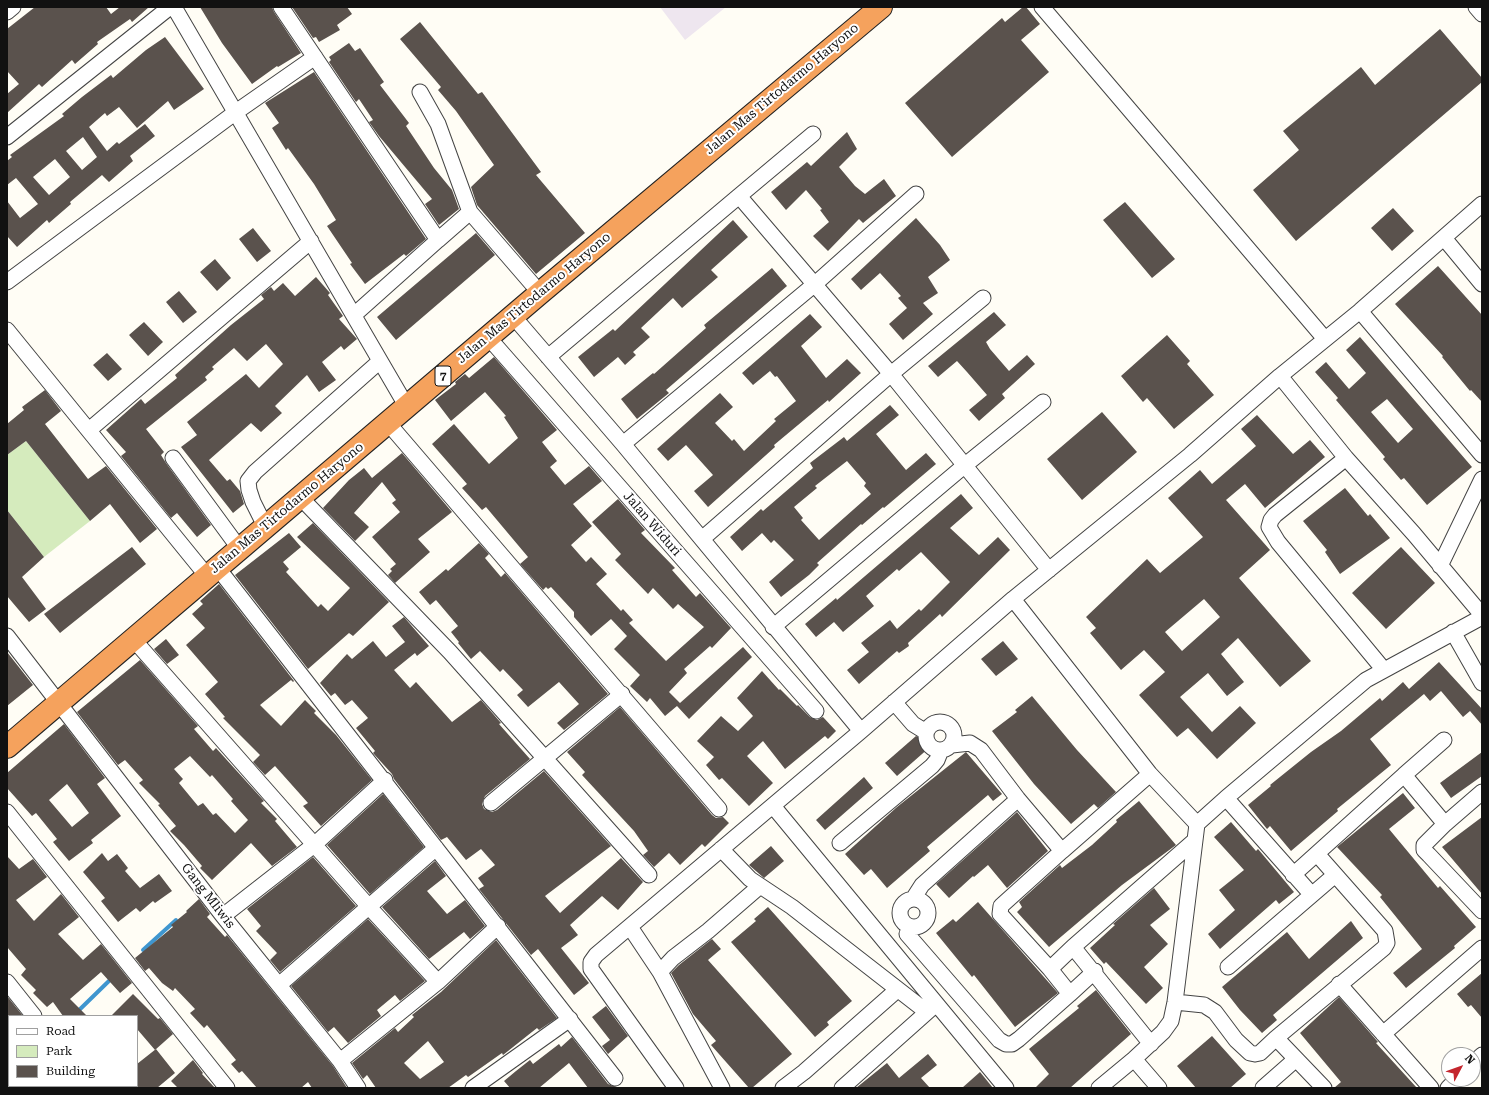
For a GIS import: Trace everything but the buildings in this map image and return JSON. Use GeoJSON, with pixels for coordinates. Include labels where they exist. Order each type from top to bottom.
{"type":"FeatureCollection","features":[{"type":"Feature","properties":{"kind":"highway","name":"Jalan Mas Tirtodarmo Haryono"},"geometry":{"type":"LineString","coordinates":[[7,747],[488,337],[881,7]]}},
{"type":"Feature","properties":{"kind":"street"},"geometry":{"type":"LineString","coordinates":[[7,12],[13,7]]}},
{"type":"Feature","properties":{"kind":"street"},"geometry":{"type":"LineString","coordinates":[[7,136],[170,7]]}},
{"type":"Feature","properties":{"kind":"street"},"geometry":{"type":"LineString","coordinates":[[174,7],[406,407]]}},
{"type":"Feature","properties":{"kind":"street"},"geometry":{"type":"LineString","coordinates":[[281,7],[438,240]]}},
{"type":"Feature","properties":{"kind":"street"},"geometry":{"type":"LineString","coordinates":[[1042,7],[1325,339]]}},
{"type":"Feature","properties":{"kind":"street"},"geometry":{"type":"LineString","coordinates":[[1476,7],[1482,14]]}},
{"type":"Feature","properties":{"kind":"street"},"geometry":{"type":"LineString","coordinates":[[7,282],[236,112],[315,57]]}},
{"type":"Feature","properties":{"kind":"street"},"geometry":{"type":"LineString","coordinates":[[420,92],[438,124],[470,212],[540,293]]}},
{"type":"Feature","properties":{"kind":"street"},"geometry":{"type":"LineString","coordinates":[[548,357],[813,134]]}},
{"type":"Feature","properties":{"kind":"street"},"geometry":{"type":"LineString","coordinates":[[623,444],[815,284],[916,194]]}},
{"type":"Feature","properties":{"kind":"street"},"geometry":{"type":"LineString","coordinates":[[739,196],[892,374],[964,466],[1049,570]]}},
{"type":"Feature","properties":{"kind":"street"},"geometry":{"type":"LineString","coordinates":[[676,1088],[591,970],[591,962],[596,956],[1014,599],[1190,455],[1280,376],[1360,311],[1482,204]]}},
{"type":"Feature","properties":{"kind":"street"},"geometry":{"type":"LineString","coordinates":[[354,315],[470,212]]}},
{"type":"Feature","properties":{"kind":"street"},"geometry":{"type":"LineString","coordinates":[[1444,238],[1482,284]]}},
{"type":"Feature","properties":{"kind":"street"},"geometry":{"type":"LineString","coordinates":[[89,430],[311,241]]}},
{"type":"Feature","properties":{"kind":"street"},"geometry":{"type":"LineString","coordinates":[[702,539],[892,374],[984,298]]}},
{"type":"Feature","properties":{"kind":"street"},"geometry":{"type":"LineString","coordinates":[[1360,311],[1482,455]]}},
{"type":"Feature","properties":{"kind":"street"},"geometry":{"type":"LineString","coordinates":[[513,316],[623,444],[773,627],[861,731]]}},
{"type":"Feature","properties":{"kind":"street"},"geometry":{"type":"LineString","coordinates":[[7,330],[89,430],[212,571],[385,780],[615,1078]]}},
{"type":"Feature","properties":{"kind":"street","name":"Jalan Widuri"},"geometry":{"type":"LineString","coordinates":[[488,337],[816,710]]}},
{"type":"Feature","properties":{"kind":"street"},"geometry":{"type":"LineString","coordinates":[[265,526],[253,502],[248,482],[256,472],[380,361]]}},
{"type":"Feature","properties":{"kind":"street"},"geometry":{"type":"LineString","coordinates":[[1099,1088],[1151,1044],[1171,1021],[1175,1002],[1193,842],[1197,824],[1352,691],[1384,670],[1482,616],[1414,534],[1346,458],[1280,376]]}},
{"type":"Feature","properties":{"kind":"street"},"geometry":{"type":"LineString","coordinates":[[773,627],[964,466],[1044,402]]}},
{"type":"Feature","properties":{"kind":"street"},"geometry":{"type":"LineString","coordinates":[[388,423],[622,694],[719,809]]}},
{"type":"Feature","properties":{"kind":"street"},"geometry":{"type":"LineString","coordinates":[[173,458],[239,548]]}},
{"type":"Feature","properties":{"kind":"street"},"geometry":{"type":"LineString","coordinates":[[1346,458],[1276,515],[1271,520],[1269,527],[1278,542],[1384,670]]}},
{"type":"Feature","properties":{"kind":"street"},"geometry":{"type":"LineString","coordinates":[[1440,566],[1482,479]]}},
{"type":"Feature","properties":{"kind":"street"},"geometry":{"type":"LineString","coordinates":[[300,497],[450,652],[649,875]]}},
{"type":"Feature","properties":{"kind":"street"},"geometry":{"type":"LineString","coordinates":[[1014,599],[1150,774],[1197,824]]}},
{"type":"Feature","properties":{"kind":"street"},"geometry":{"type":"LineString","coordinates":[[1453,632],[1482,683]]}},
{"type":"Feature","properties":{"kind":"street","name":"Gang Mliwis"},"geometry":{"type":"LineString","coordinates":[[7,636],[223,916],[340,1061],[358,1088]]}},
{"type":"Feature","properties":{"kind":"street"},"geometry":{"type":"LineString","coordinates":[[134,640],[314,845],[438,982]]}},
{"type":"Feature","properties":{"kind":"street"},"geometry":{"type":"LineString","coordinates":[[491,803],[546,759],[622,694]]}},
{"type":"Feature","properties":{"kind":"street"},"geometry":{"type":"LineString","coordinates":[[894,702],[913,724],[926,732]]}},
{"type":"Feature","properties":{"kind":"street"},"geometry":{"type":"LineString","coordinates":[[840,843],[932,766],[946,747],[955,739],[955,732],[952,726],[946,722],[940,721],[934,722],[929,726],[926,732],[926,739],[929,745],[946,747],[970,743],[977,746],[1018,799],[1062,851]]}},
{"type":"Feature","properties":{"kind":"street"},"geometry":{"type":"LineString","coordinates":[[1293,875],[1444,740]]}},
{"type":"Feature","properties":{"kind":"street"},"geometry":{"type":"LineString","coordinates":[[1070,994],[999,911],[1003,904],[1150,774]]}},
{"type":"Feature","properties":{"kind":"street"},"geometry":{"type":"LineString","coordinates":[[1404,775],[1444,824]]}},
{"type":"Feature","properties":{"kind":"street"},"geometry":{"type":"LineString","coordinates":[[223,916],[314,845],[385,780]]}},
{"type":"Feature","properties":{"kind":"street"},"geometry":{"type":"LineString","coordinates":[[1482,792],[1444,824],[1426,841],[1424,845],[1424,850],[1482,911]]}},
{"type":"Feature","properties":{"kind":"street"},"geometry":{"type":"LineString","coordinates":[[1226,798],[1312,895]]}},
{"type":"Feature","properties":{"kind":"street"},"geometry":{"type":"LineString","coordinates":[[913,899],[922,885],[1018,799]]}},
{"type":"Feature","properties":{"kind":"street"},"geometry":{"type":"LineString","coordinates":[[773,806],[893,952],[932,1008],[1006,1088]]}},
{"type":"Feature","properties":{"kind":"street"},"geometry":{"type":"LineString","coordinates":[[7,812],[227,1088]]}},
{"type":"Feature","properties":{"kind":"street"},"geometry":{"type":"LineString","coordinates":[[1050,969],[1193,842]]}},
{"type":"Feature","properties":{"kind":"street"},"geometry":{"type":"LineString","coordinates":[[279,985],[370,908],[436,848]]}},
{"type":"Feature","properties":{"kind":"street"},"geometry":{"type":"LineString","coordinates":[[721,849],[744,874],[792,907],[897,990],[932,1008]]}},
{"type":"Feature","properties":{"kind":"street"},"geometry":{"type":"LineString","coordinates":[[1175,1002],[1204,1006],[1216,1012],[1236,1040],[1250,1053],[1260,1053],[1339,984],[1384,948],[1387,937],[1385,931],[1317,854]]}},
{"type":"Feature","properties":{"kind":"street"},"geometry":{"type":"LineString","coordinates":[[1228,967],[1335,875]]}},
{"type":"Feature","properties":{"kind":"street"},"geometry":{"type":"LineString","coordinates":[[660,972],[673,958],[708,931],[760,886]]}},
{"type":"Feature","properties":{"kind":"street"},"geometry":{"type":"LineString","coordinates":[[893,952],[908,930],[921,926],[926,922],[928,909],[920,900],[907,900],[902,905],[900,917],[903,923],[908,930],[1000,1040],[1006,1044],[1012,1044],[1019,1039],[1095,972]]}},
{"type":"Feature","properties":{"kind":"street"},"geometry":{"type":"LineString","coordinates":[[340,1061],[438,982],[498,926]]}},
{"type":"Feature","properties":{"kind":"street"},"geometry":{"type":"LineString","coordinates":[[630,927],[660,972],[722,1088]]}},
{"type":"Feature","properties":{"kind":"street"},"geometry":{"type":"LineString","coordinates":[[1073,947],[1095,972],[1151,1044]]}},
{"type":"Feature","properties":{"kind":"street"},"geometry":{"type":"LineString","coordinates":[[1383,1034],[1482,948]]}},
{"type":"Feature","properties":{"kind":"street"},"geometry":{"type":"LineString","coordinates":[[7,982],[33,1015]]}},
{"type":"Feature","properties":{"kind":"street"},"geometry":{"type":"LineString","coordinates":[[1339,984],[1431,1088]]}},
{"type":"Feature","properties":{"kind":"street"},"geometry":{"type":"LineString","coordinates":[[783,1088],[808,1069],[897,990]]}},
{"type":"Feature","properties":{"kind":"street"},"geometry":{"type":"LineString","coordinates":[[842,1088],[932,1008]]}},
{"type":"Feature","properties":{"kind":"street"},"geometry":{"type":"LineString","coordinates":[[474,1088],[490,1084],[570,1019]]}},
{"type":"Feature","properties":{"kind":"street"},"geometry":{"type":"LineString","coordinates":[[1276,1038],[1324,1088]]}},
{"type":"Feature","properties":{"kind":"street"},"geometry":{"type":"LineString","coordinates":[[1134,1059],[1159,1088]]}},
{"type":"Feature","properties":{"kind":"street"},"geometry":{"type":"LineString","coordinates":[[1263,1088],[1296,1059]]}},
{"type":"Feature","properties":{"kind":"shaded area"},"geometry":{"type":"Polygon","coordinates":[[[660,7],[726,7],[685,40],[660,7]]]}},
{"type":"Feature","properties":{"kind":"green space"},"geometry":{"type":"Polygon","coordinates":[[[26,441],[90,521],[44,557],[7,510],[7,455],[26,441]]]}},
{"type":"Feature","properties":{"kind":"waterway"},"geometry":{"type":"LineString","coordinates":[[143,950],[176,920]]}},
{"type":"Feature","properties":{"kind":"waterway"},"geometry":{"type":"LineString","coordinates":[[74,1015],[112,978]]}}]}
